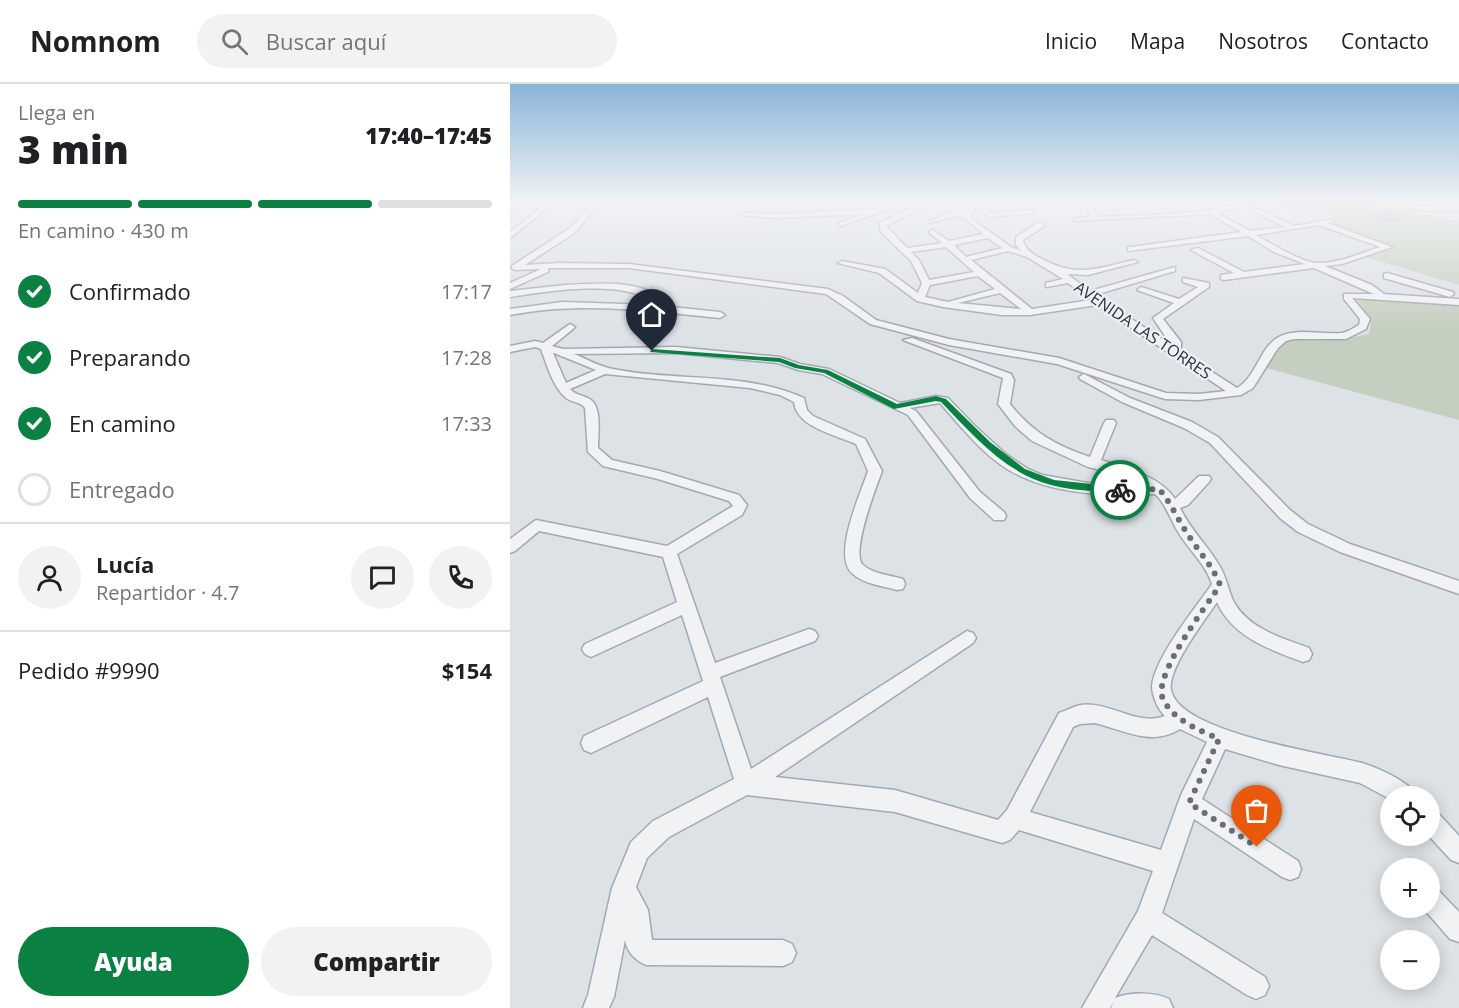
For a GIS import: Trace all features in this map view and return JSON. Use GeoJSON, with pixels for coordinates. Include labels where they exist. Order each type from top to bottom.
{"type":"FeatureCollection","features":[{"type":"Feature","properties":{"kind":"street"},"geometry":{"type":"LineString","coordinates":[[512,270],[551,244]]}},
{"type":"Feature","properties":{"kind":"street"},"geometry":{"type":"LineString","coordinates":[[900,244],[915,260],[926,283],[920,299]]}},
{"type":"Feature","properties":{"kind":"street"},"geometry":{"type":"LineString","coordinates":[[906,250],[947,244]]}},
{"type":"Feature","properties":{"kind":"street"},"geometry":{"type":"LineString","coordinates":[[948,244],[980,273],[1030,312]]}},
{"type":"Feature","properties":{"kind":"street"},"geometry":{"type":"LineString","coordinates":[[1002,244],[1008,249],[1029,255]]}},
{"type":"Feature","properties":{"kind":"street","name":"AVENIDA LAS TORRES"},"geometry":{"type":"LineString","coordinates":[[1020,244],[1029,255],[1056,270],[1099,302],[1237,393]]}},
{"type":"Feature","properties":{"kind":"street"},"geometry":{"type":"LineString","coordinates":[[1131,249],[1168,244]]}},
{"type":"Feature","properties":{"kind":"street"},"geometry":{"type":"LineString","coordinates":[[1267,244],[1311,265],[1369,287],[1382,295]]}},
{"type":"Feature","properties":{"kind":"street"},"geometry":{"type":"LineString","coordinates":[[1224,277],[1339,262],[1388,247],[1380,244]]}},
{"type":"Feature","properties":{"kind":"street"},"geometry":{"type":"LineString","coordinates":[[966,259],[1008,249]]}},
{"type":"Feature","properties":{"kind":"street"},"geometry":{"type":"LineString","coordinates":[[1195,250],[1244,275]]}},
{"type":"Feature","properties":{"kind":"street"},"geometry":{"type":"LineString","coordinates":[[1056,270],[1088,273],[1134,262]]}},
{"type":"Feature","properties":{"kind":"street"},"geometry":{"type":"LineString","coordinates":[[842,263],[882,271],[920,299],[943,304],[1002,312],[1030,312],[1099,302]]}},
{"type":"Feature","properties":{"kind":"street"},"geometry":{"type":"LineString","coordinates":[[512,270],[559,264],[629,266],[828,292],[839,297],[863,317],[889,332],[955,359],[1007,376],[1009,380],[1005,404],[1016,421],[1039,440],[1061,452],[1159,489],[1172,505],[1179,522],[1215,572],[1227,606],[1241,623],[1265,639],[1303,654]]}},
{"type":"Feature","properties":{"kind":"street"},"geometry":{"type":"LineString","coordinates":[[510,286],[559,264]]}},
{"type":"Feature","properties":{"kind":"street"},"geometry":{"type":"LineString","coordinates":[[1089,294],[1172,269]]}},
{"type":"Feature","properties":{"kind":"street"},"geometry":{"type":"LineString","coordinates":[[926,283],[980,273]]}},
{"type":"Feature","properties":{"kind":"street"},"geometry":{"type":"LineString","coordinates":[[1386,276],[1459,297]]}},
{"type":"Feature","properties":{"kind":"street"},"geometry":{"type":"LineString","coordinates":[[1049,285],[1070,280]]}},
{"type":"Feature","properties":{"kind":"street"},"geometry":{"type":"LineString","coordinates":[[1176,353],[1176,342],[1158,318],[1205,286],[1186,280]]}},
{"type":"Feature","properties":{"kind":"street"},"geometry":{"type":"LineString","coordinates":[[510,294],[566,288],[632,288],[656,296],[659,301],[656,309]]}},
{"type":"Feature","properties":{"kind":"street"},"geometry":{"type":"LineString","coordinates":[[943,304],[1001,290]]}},
{"type":"Feature","properties":{"kind":"street"},"geometry":{"type":"LineString","coordinates":[[1141,290],[1182,303]]}},
{"type":"Feature","properties":{"kind":"street"},"geometry":{"type":"LineString","coordinates":[[873,322],[949,342],[1059,361],[1165,396],[1199,397],[1237,393],[1249,386],[1274,346],[1282,339],[1294,336],[1346,336],[1363,327],[1365,319],[1347,296],[1382,295],[1459,302]]}},
{"type":"Feature","properties":{"kind":"street"},"geometry":{"type":"LineString","coordinates":[[510,312],[536,306],[591,303],[720,315]]}},
{"type":"Feature","properties":{"kind":"street"},"geometry":{"type":"LineString","coordinates":[[545,347],[570,327]]}},
{"type":"Feature","properties":{"kind":"street"},"geometry":{"type":"LineString","coordinates":[[510,349],[535,345],[558,351],[605,370],[654,378],[750,385],[784,393],[800,400],[801,411],[809,419],[861,442],[875,471],[850,550],[853,564],[862,573],[897,584]]}},
{"type":"Feature","properties":{"kind":"street"},"geometry":{"type":"LineString","coordinates":[[510,547],[536,525],[669,552],[737,511],[740,505],[734,498],[660,475],[608,463],[592,449],[591,408],[587,402],[570,396],[563,388],[545,347]]}},
{"type":"Feature","properties":{"kind":"street"},"geometry":{"type":"LineString","coordinates":[[558,351],[676,351],[780,360],[798,367],[825,371],[912,413],[937,442],[975,495],[999,516]]}},
{"type":"Feature","properties":{"kind":"street"},"geometry":{"type":"LineString","coordinates":[[1059,361],[1126,400],[1188,425],[1214,440],[1285,514],[1303,528],[1345,548],[1459,588]]}},
{"type":"Feature","properties":{"kind":"street"},"geometry":{"type":"LineString","coordinates":[[563,388],[605,370]]}},
{"type":"Feature","properties":{"kind":"street"},"geometry":{"type":"LineString","coordinates":[[897,407],[936,399],[944,400],[987,444],[1022,471],[1053,482],[1129,491],[1159,489]]}},
{"type":"Feature","properties":{"kind":"street"},"geometry":{"type":"LineString","coordinates":[[1093,464],[1110,423]]}},
{"type":"Feature","properties":{"kind":"street"},"geometry":{"type":"LineString","coordinates":[[1172,505],[1183,502],[1204,479]]}},
{"type":"Feature","properties":{"kind":"street"},"geometry":{"type":"LineString","coordinates":[[669,552],[746,784]]}},
{"type":"Feature","properties":{"kind":"street"},"geometry":{"type":"LineString","coordinates":[[1220,585],[1170,663],[1161,687],[1163,699],[1179,718],[1219,739],[1362,773],[1390,786]]}},
{"type":"Feature","properties":{"kind":"street"},"geometry":{"type":"LineString","coordinates":[[591,650],[687,604]]}},
{"type":"Feature","properties":{"kind":"street"},"geometry":{"type":"LineString","coordinates":[[591,743],[711,679],[809,636]]}},
{"type":"Feature","properties":{"kind":"street"},"geometry":{"type":"LineString","coordinates":[[596,1008],[601,998],[624,888],[639,850],[661,829],[746,784],[966,638]]}},
{"type":"Feature","properties":{"kind":"street"},"geometry":{"type":"LineString","coordinates":[[746,784],[895,801],[1002,832],[1015,818],[1066,720],[1085,712],[1156,731],[1170,726],[1179,718]]}},
{"type":"Feature","properties":{"kind":"street"},"geometry":{"type":"LineString","coordinates":[[1095,1008],[1148,918],[1189,803],[1219,739]]}},
{"type":"Feature","properties":{"kind":"street"},"geometry":{"type":"LineString","coordinates":[[1189,803],[1290,869]]}},
{"type":"Feature","properties":{"kind":"street"},"geometry":{"type":"LineString","coordinates":[[1015,818],[1166,863]]}},
{"type":"Feature","properties":{"kind":"street"},"geometry":{"type":"LineString","coordinates":[[1440,832],[1459,852]]}},
{"type":"Feature","properties":{"kind":"street"},"geometry":{"type":"LineString","coordinates":[[624,888],[636,910],[638,943],[646,952],[783,952]]}},
{"type":"Feature","properties":{"kind":"street"},"geometry":{"type":"LineString","coordinates":[[1440,909],[1459,930]]}},
{"type":"Feature","properties":{"kind":"street"},"geometry":{"type":"LineString","coordinates":[[1148,918],[1256,986]]}},
{"type":"Feature","properties":{"kind":"street"},"geometry":{"type":"LineString","coordinates":[[1124,1008],[1158,1006],[1160,1008]]}},
{"type":"Feature","properties":{"kind":"green space"},"geometry":{"type":"Polygon","coordinates":[[[1385,244],[1459,244],[1459,285],[1366,257],[1394,247],[1385,244]]]}},
{"type":"Feature","properties":{"kind":"green space"},"geometry":{"type":"Polygon","coordinates":[[[1356,298],[1459,306],[1459,420],[1266,368],[1279,348],[1291,341],[1332,340],[1369,334],[1371,323],[1356,298]]]}},
{"type":"Feature","properties":{"kind":"way so far"},"geometry":{"type":"LineString","coordinates":[[1120,490],[1159,489],[1172,505],[1188,536],[1215,572],[1220,585],[1170,663],[1161,687],[1163,699],[1179,718],[1219,739],[1189,803],[1257,847]]}},
{"type":"Feature","properties":{"kind":"route"},"geometry":{"type":"LineString","coordinates":[[652,351],[780,360],[798,367],[825,371],[897,407],[936,399],[944,400],[987,444],[1022,471],[1053,482],[1120,490]]}}]}
